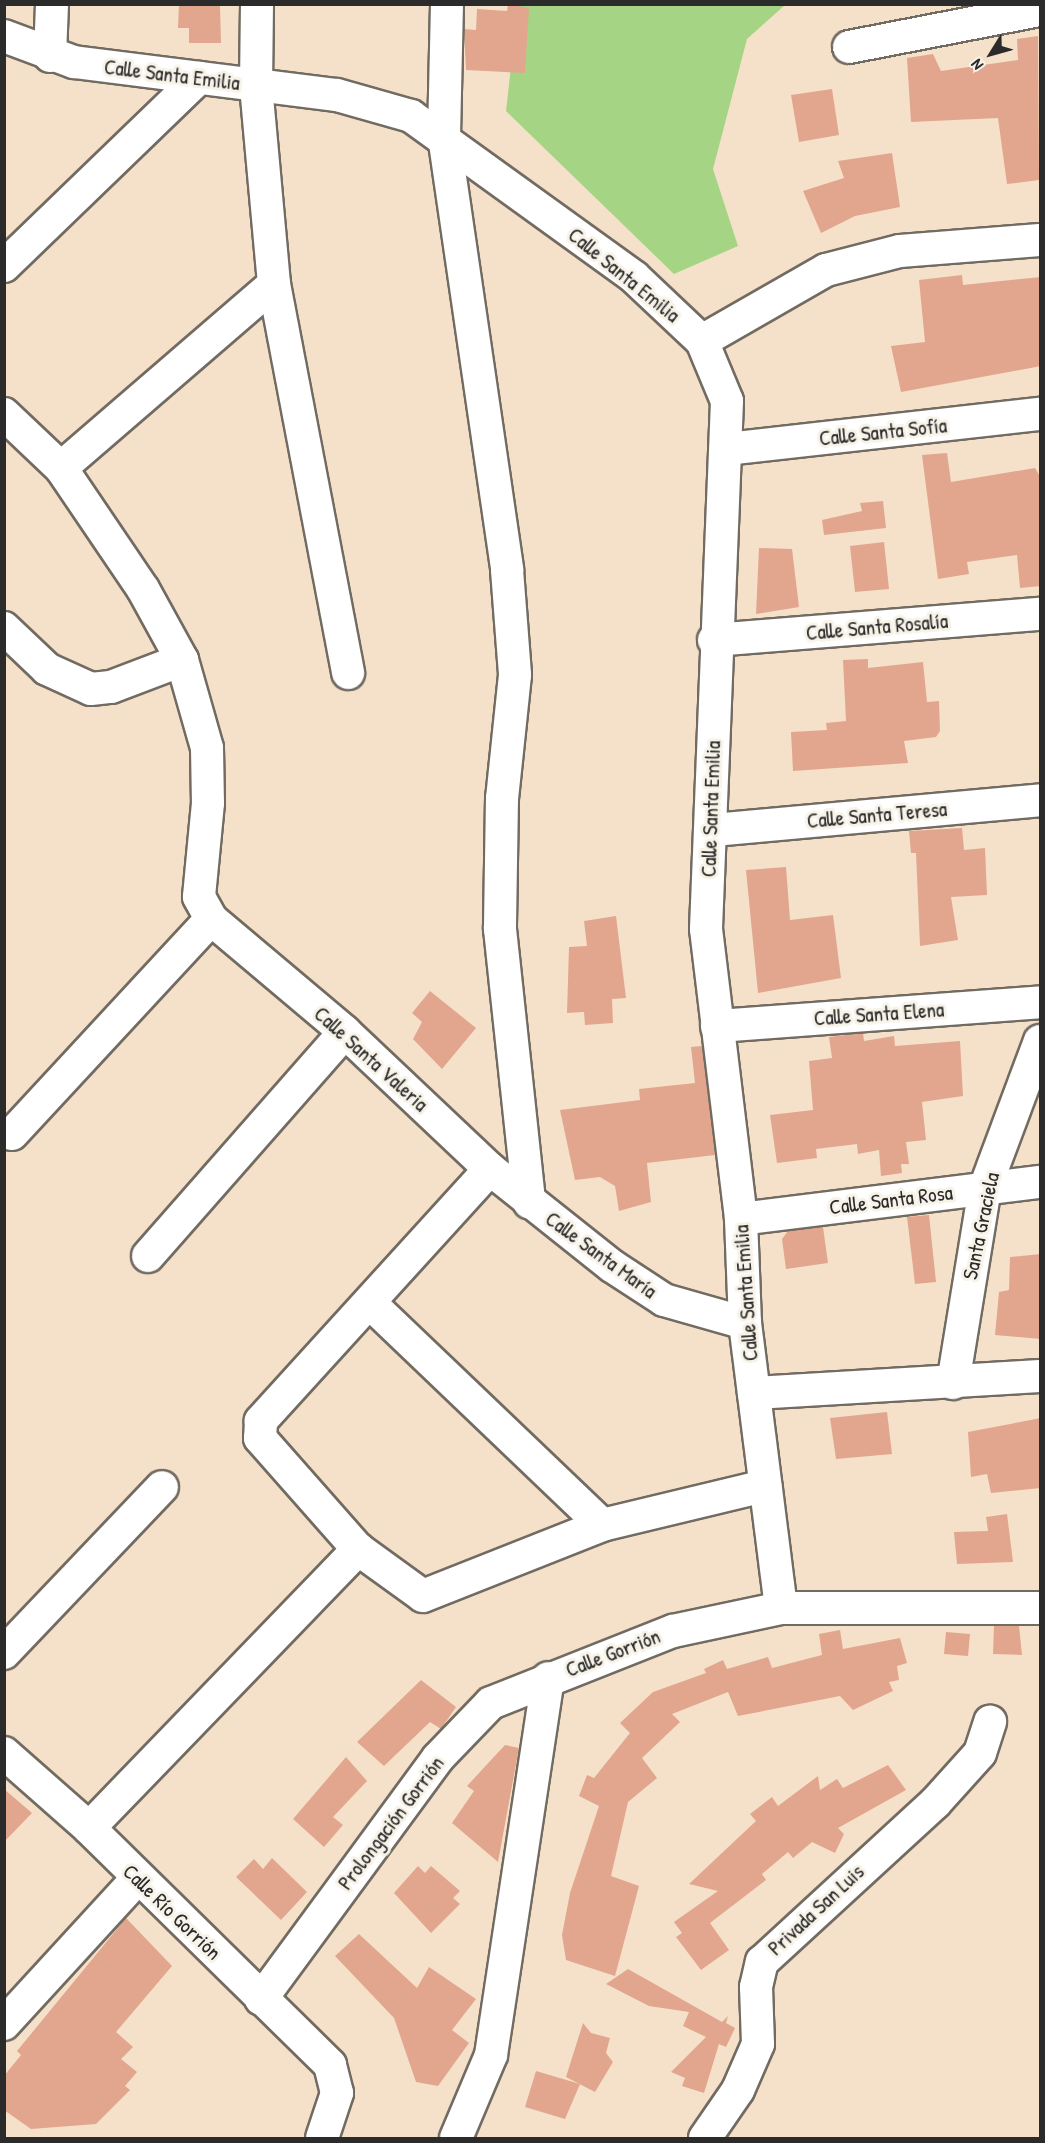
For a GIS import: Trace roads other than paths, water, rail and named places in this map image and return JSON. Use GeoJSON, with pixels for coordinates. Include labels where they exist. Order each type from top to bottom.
{"type":"FeatureCollection","features":[{"type":"Feature","properties":{"kind":"street"},"geometry":{"type":"LineString","coordinates":[[50,56],[52,4]]}},
{"type":"Feature","properties":{"kind":"street"},"geometry":{"type":"LineString","coordinates":[[257,4],[256,86],[274,284],[348,673]]}},
{"type":"Feature","properties":{"kind":"street"},"geometry":{"type":"LineString","coordinates":[[447,4],[444,136],[507,570],[515,675],[502,798],[500,929],[529,1202]]}},
{"type":"Feature","properties":{"kind":"street"},"geometry":{"type":"LineString","coordinates":[[849,47],[1041,10]]}},
{"type":"Feature","properties":{"kind":"street","name":"Calle Santa Emilia"},"geometry":{"type":"LineString","coordinates":[[4,36],[50,56],[256,86],[337,95],[411,116],[444,136],[634,277],[702,341],[727,401],[714,640],[713,830],[706,928],[741,1219],[745,1323],[782,1608]]}},
{"type":"Feature","properties":{"kind":"street"},"geometry":{"type":"LineString","coordinates":[[4,267],[200,78]]}},
{"type":"Feature","properties":{"kind":"street"},"geometry":{"type":"LineString","coordinates":[[702,341],[825,270],[900,251],[1041,240]]}},
{"type":"Feature","properties":{"kind":"street"},"geometry":{"type":"LineString","coordinates":[[61,468],[274,284]]}},
{"type":"Feature","properties":{"kind":"street"},"geometry":{"type":"LineString","coordinates":[[4,414],[61,468],[143,589],[182,660],[207,748],[208,803],[199,897],[211,919],[12,1134]]}},
{"type":"Feature","properties":{"kind":"street","name":"Calle Santa Sofía"},"geometry":{"type":"LineString","coordinates":[[726,449],[1041,414]]}},
{"type":"Feature","properties":{"kind":"street","name":"Calle Santa Rosalía"},"geometry":{"type":"LineString","coordinates":[[714,640],[1041,614]]}},
{"type":"Feature","properties":{"kind":"street"},"geometry":{"type":"LineString","coordinates":[[4,628],[47,669],[91,689],[111,687],[182,660]]}},
{"type":"Feature","properties":{"kind":"street","name":"Calle Santa Teresa"},"geometry":{"type":"LineString","coordinates":[[713,830],[1041,800]]}},
{"type":"Feature","properties":{"kind":"street","name":"Calle Santa Valeria"},"geometry":{"type":"LineString","coordinates":[[211,919],[345,1032],[529,1202]]}},
{"type":"Feature","properties":{"kind":"street","name":"Calle Santa Elena"},"geometry":{"type":"LineString","coordinates":[[717,1026],[1041,1002]]}},
{"type":"Feature","properties":{"kind":"street"},"geometry":{"type":"LineString","coordinates":[[148,1257],[345,1032]]}},
{"type":"Feature","properties":{"kind":"street","name":"Santa Graciela"},"geometry":{"type":"LineString","coordinates":[[953,1383],[985,1188],[1041,1041]]}},
{"type":"Feature","properties":{"kind":"street"},"geometry":{"type":"LineString","coordinates":[[490,1168],[258,1429],[358,1548],[423,1596],[435,1595],[602,1525],[765,1486]]}},
{"type":"Feature","properties":{"kind":"street","name":"Calle Santa Rosa"},"geometry":{"type":"LineString","coordinates":[[741,1219],[1041,1182]]}},
{"type":"Feature","properties":{"kind":"street","name":"Calle Santa María"},"geometry":{"type":"LineString","coordinates":[[529,1202],[664,1300],[745,1323]]}},
{"type":"Feature","properties":{"kind":"street"},"geometry":{"type":"LineString","coordinates":[[370,1303],[602,1525]]}},
{"type":"Feature","properties":{"kind":"street"},"geometry":{"type":"LineString","coordinates":[[754,1393],[1041,1376]]}},
{"type":"Feature","properties":{"kind":"street"},"geometry":{"type":"LineString","coordinates":[[4,1653],[162,1487]]}},
{"type":"Feature","properties":{"kind":"street"},"geometry":{"type":"LineString","coordinates":[[89,1828],[358,1548]]}},
{"type":"Feature","properties":{"kind":"street","name":"Calle Gorrión"},"geometry":{"type":"LineString","coordinates":[[456,2139],[490,2055],[548,1678],[673,1631],[782,1608],[1041,1608]]}},
{"type":"Feature","properties":{"kind":"street","name":"Prolongación Gorrión"},"geometry":{"type":"LineString","coordinates":[[261,1999],[468,1724],[491,1703],[548,1678]]}},
{"type":"Feature","properties":{"kind":"street","name":"Privada San Luis"},"geometry":{"type":"LineString","coordinates":[[705,2139],[738,2090],[758,2044],[756,1987],[762,1962],[959,1777],[980,1753],[990,1722]]}},
{"type":"Feature","properties":{"kind":"street","name":"Calle Río Gorrión"},"geometry":{"type":"LineString","coordinates":[[4,1753],[89,1828],[137,1879],[261,1999],[335,2076],[337,2093],[322,2139]]}},
{"type":"Feature","properties":{"kind":"street"},"geometry":{"type":"LineString","coordinates":[[4,2024],[137,1879]]}}]}
